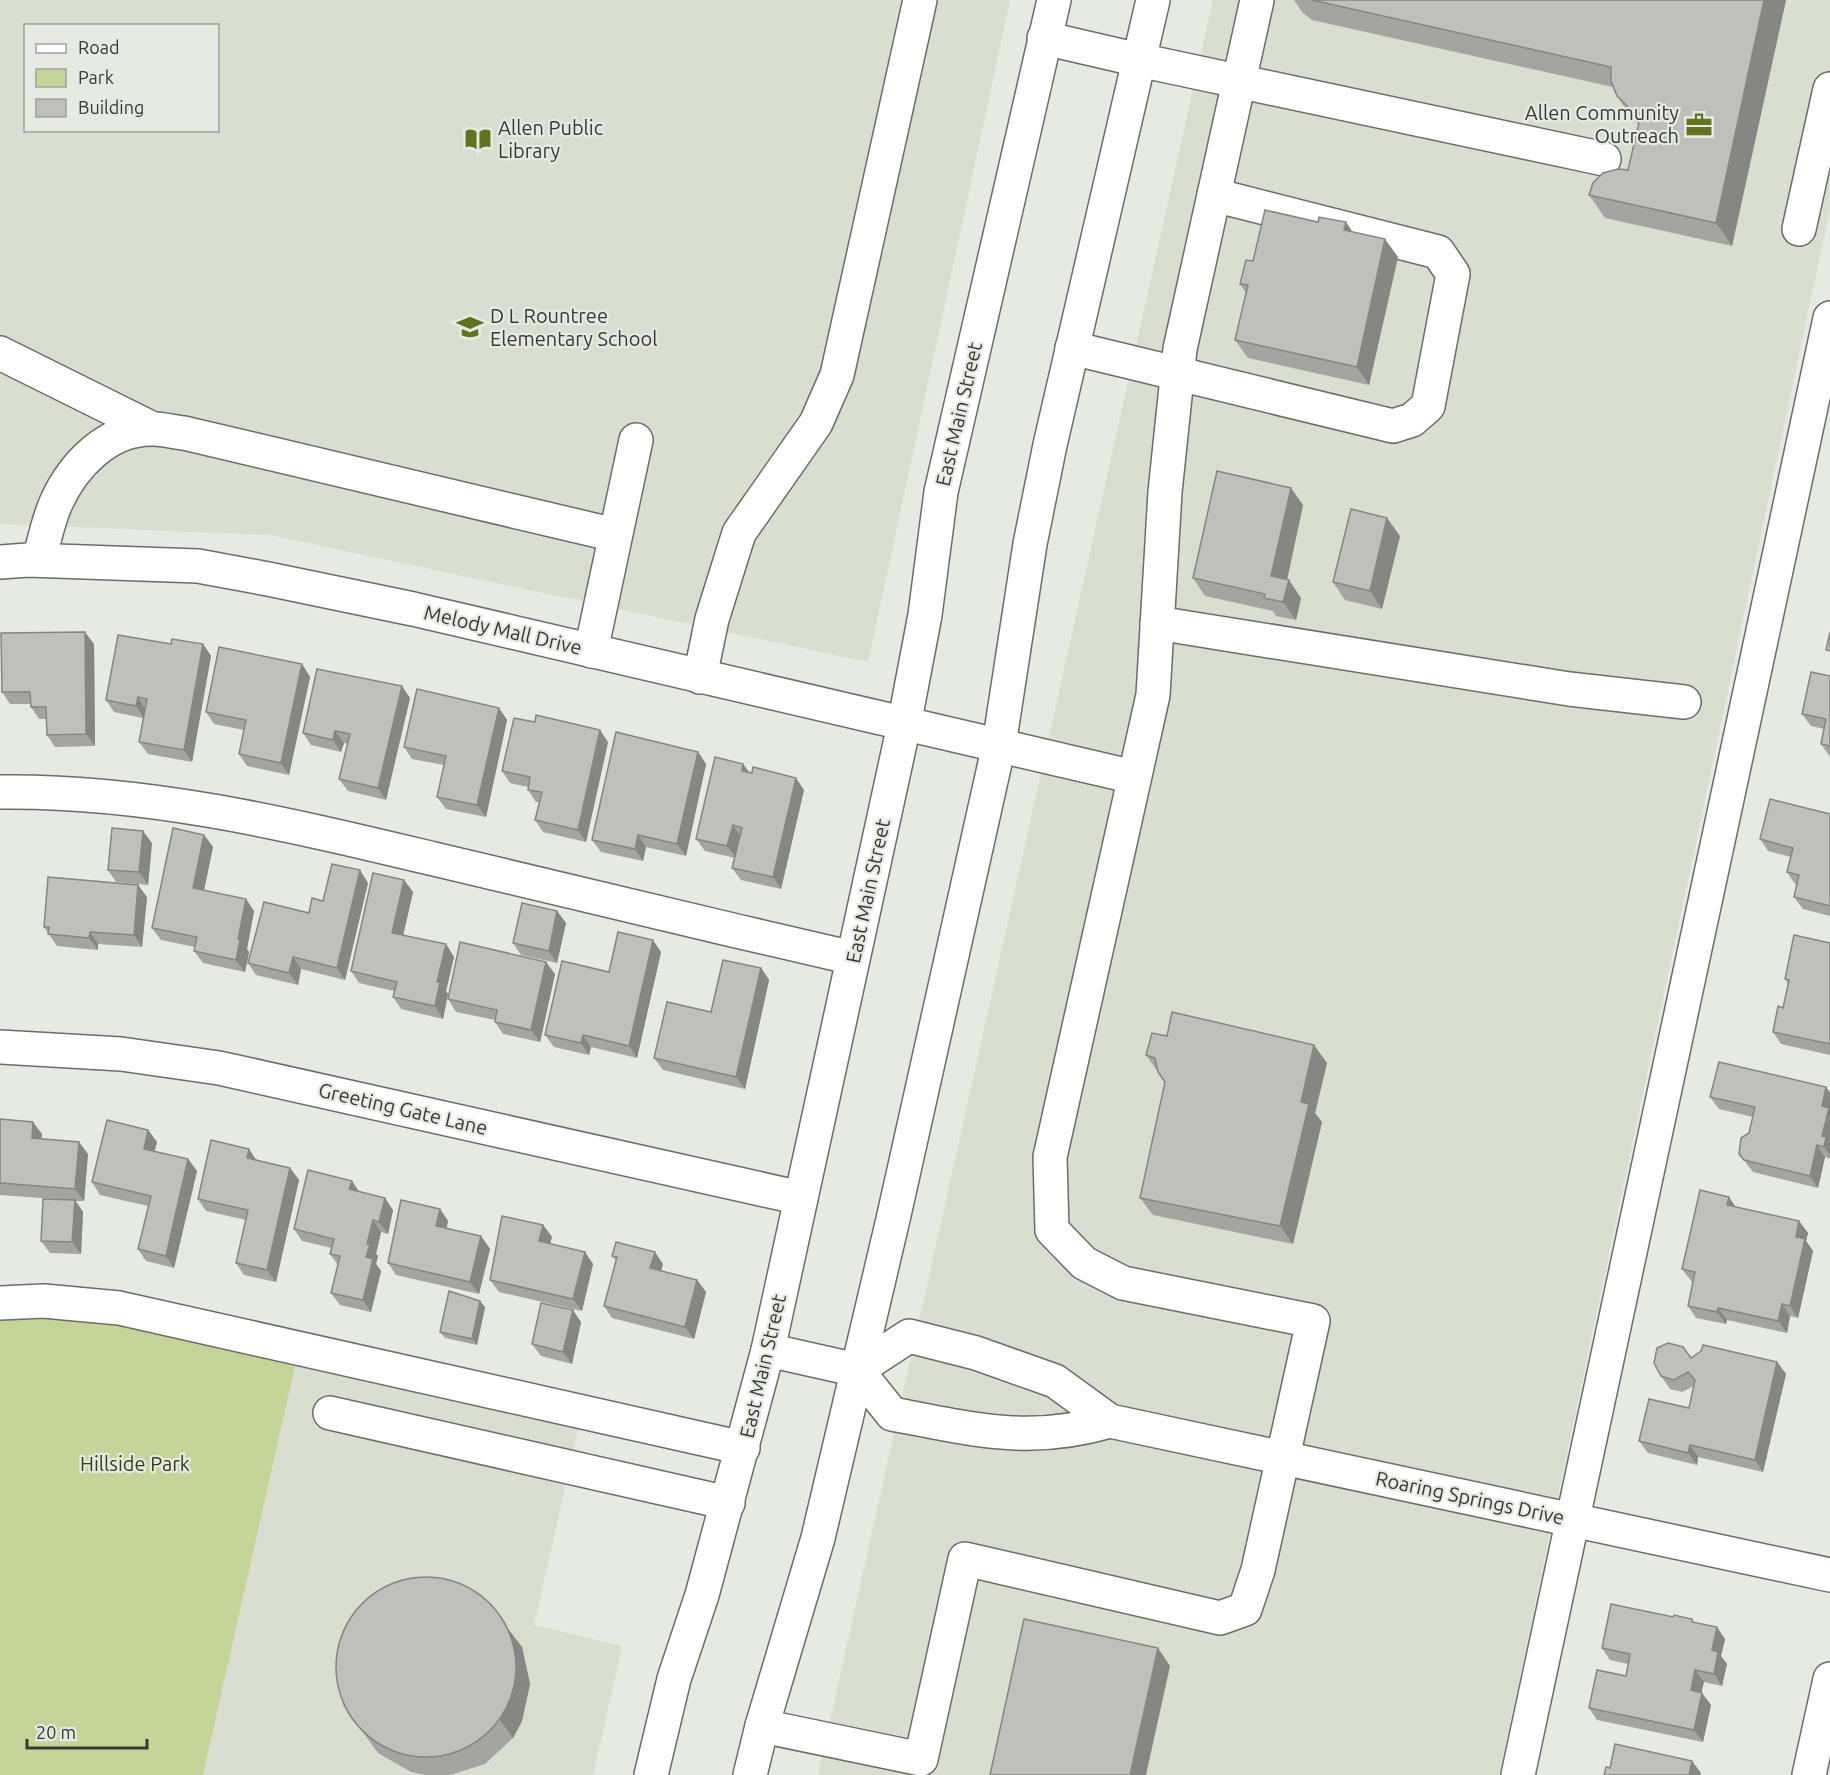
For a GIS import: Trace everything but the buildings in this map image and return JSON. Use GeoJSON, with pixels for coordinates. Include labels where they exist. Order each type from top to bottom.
{"type":"FeatureCollection","features":[{"type":"Feature","properties":{"kind":"main road"},"geometry":{"type":"LineString","coordinates":[[700,677],[712,619],[740,533],[816,423],[837,375],[920,0]]}},
{"type":"Feature","properties":{"kind":"main road","name":"East Main Street"},"geometry":{"type":"LineString","coordinates":[[651,1775],[674,1678],[702,1595],[768,1350],[904,724],[925,615],[941,492],[1054,0]]}},
{"type":"Feature","properties":{"kind":"main road"},"geometry":{"type":"LineString","coordinates":[[750,1775],[762,1726],[818,1538],[999,745],[1030,544],[1072,348],[1153,0]]}},
{"type":"Feature","properties":{"kind":"main road"},"geometry":{"type":"LineString","coordinates":[[762,1726],[921,1759],[965,1559],[1220,1617],[1245,1609],[1258,1570],[1313,1321],[1123,1283],[1084,1263],[1052,1230],[1050,1157],[1153,695],[1165,492],[1180,349],[1257,0]]}},
{"type":"Feature","properties":{"kind":"main road"},"geometry":{"type":"LineString","coordinates":[[1044,38],[1604,159]]}},
{"type":"Feature","properties":{"kind":"main road"},"geometry":{"type":"LineString","coordinates":[[1799,229],[1830,89]]}},
{"type":"Feature","properties":{"kind":"main road"},"geometry":{"type":"LineString","coordinates":[[1072,348],[1393,426],[1412,420],[1428,406],[1453,273],[1438,252],[1214,195]]}},
{"type":"Feature","properties":{"kind":"main road"},"geometry":{"type":"LineString","coordinates":[[1518,1775],[1830,318]]}},
{"type":"Feature","properties":{"kind":"main road"},"geometry":{"type":"LineString","coordinates":[[0,353],[151,428],[184,433],[615,535]]}},
{"type":"Feature","properties":{"kind":"main road"},"geometry":{"type":"LineString","coordinates":[[39,560],[56,503],[70,479],[90,453],[118,435],[151,428]]}},
{"type":"Feature","properties":{"kind":"main road"},"geometry":{"type":"LineString","coordinates":[[591,651],[636,440]]}},
{"type":"Feature","properties":{"kind":"main road","name":"Melody Mall Drive"},"geometry":{"type":"LineString","coordinates":[[0,562],[39,560],[198,566],[402,607],[1134,777]]}},
{"type":"Feature","properties":{"kind":"main road"},"geometry":{"type":"LineString","coordinates":[[1157,623],[1569,689],[1684,702]]}},
{"type":"Feature","properties":{"kind":"main road"},"geometry":{"type":"LineString","coordinates":[[0,792],[52,792],[154,800],[313,831],[853,958]]}},
{"type":"Feature","properties":{"kind":"main road","name":"Greeting Gate Lane"},"geometry":{"type":"LineString","coordinates":[[0,1047],[122,1054],[219,1068],[801,1197]]}},
{"type":"Feature","properties":{"kind":"main road"},"geometry":{"type":"LineString","coordinates":[[0,1303],[44,1301],[119,1308],[743,1448]]}},
{"type":"Feature","properties":{"kind":"main road","name":"Roaring Springs Drive"},"geometry":{"type":"LineString","coordinates":[[1110,1421],[1059,1433],[1019,1435],[892,1414],[857,1370],[909,1336],[976,1353],[1055,1381],[1110,1421],[1830,1575]]}},
{"type":"Feature","properties":{"kind":"main road"},"geometry":{"type":"LineString","coordinates":[[768,1350],[857,1370]]}},
{"type":"Feature","properties":{"kind":"main road"},"geometry":{"type":"LineString","coordinates":[[330,1413],[728,1503]]}},
{"type":"Feature","properties":{"kind":"main road"},"geometry":{"type":"LineString","coordinates":[[1809,1775],[1830,1679]]}},
{"type":"Feature","properties":{"kind":"shaded area","name":"D L Rountree Elementary School"},"geometry":{"type":"Polygon","coordinates":[[[0,0],[1010,0],[868,662],[270,535],[0,524],[0,0]]]}},
{"type":"Feature","properties":{"kind":"shaded area"},"geometry":{"type":"Polygon","coordinates":[[[1213,0],[1830,0],[1830,208],[1499,1775],[818,1775],[1213,0]]]}},
{"type":"Feature","properties":{"kind":"shaded area"},"geometry":{"type":"Polygon","coordinates":[[[296,1362],[579,1426],[534,1625],[622,1646],[593,1775],[203,1775],[296,1362]]]}},
{"type":"Feature","properties":{"kind":"green space","name":"Hillside Park"},"geometry":{"type":"Polygon","coordinates":[[[81,1313],[296,1362],[203,1775],[0,1775],[0,1315],[81,1313]]]}},
{"type":"Feature","properties":{"kind":"place","name":"Allen Community Outreach"},"geometry":{"type":"Point","coordinates":[1699,125]}},
{"type":"Feature","properties":{"kind":"place","name":"Allen Public Library"},"geometry":{"type":"Point","coordinates":[478,139]}},
{"type":"Feature","properties":{"kind":"place","name":"D L Rountree Elementary School"},"geometry":{"type":"Point","coordinates":[470,327]}}]}
